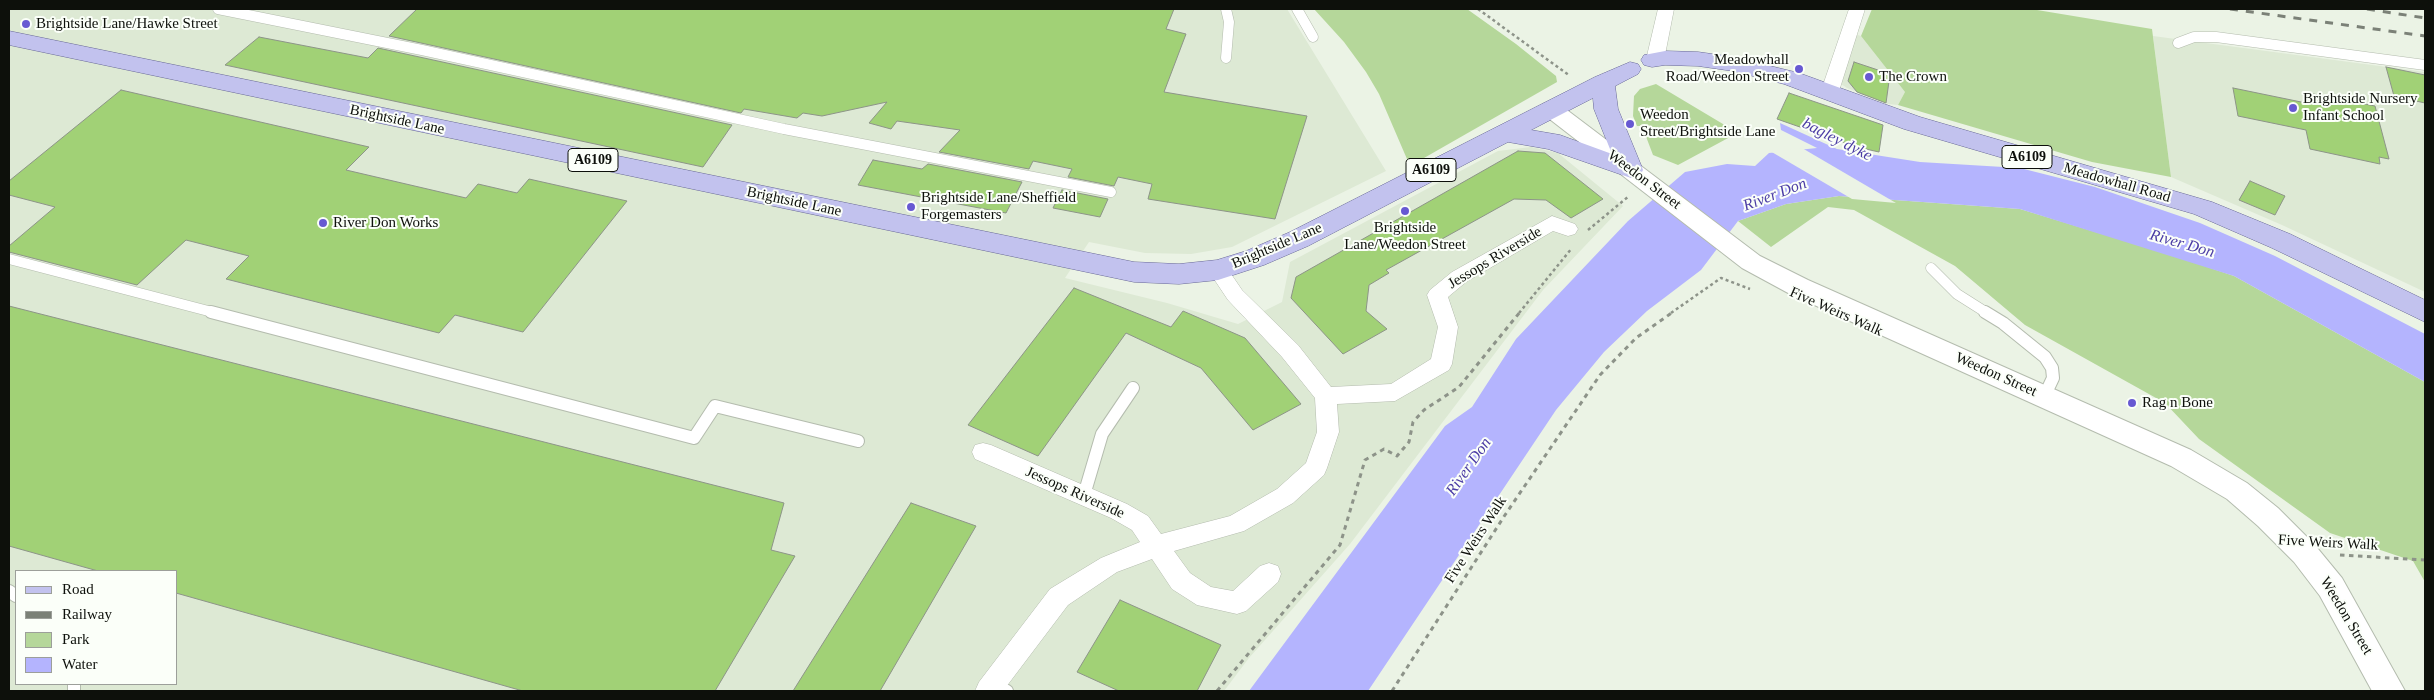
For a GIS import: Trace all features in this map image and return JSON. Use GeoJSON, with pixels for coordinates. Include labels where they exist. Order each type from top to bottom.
{"type":"FeatureCollection","features":[{"type":"Feature","properties":{"kind":"main road","name":"Brightside Lane"},"geometry":{"type":"LineString","coordinates":[[9,38],[1119,270],[1179,274],[1218,270],[1255,258],[1299,239],[1551,109]]}},
{"type":"Feature","properties":{"kind":"main road","name":"Meadowhall Road"},"geometry":{"type":"LineString","coordinates":[[1551,109],[1646,63],[1681,58],[1733,64],[1791,78],[1912,123],[2203,208],[2281,241],[2425,312]]}},
{"type":"Feature","properties":{"kind":"main road"},"geometry":{"type":"LineString","coordinates":[[1596,86],[1638,181]]}},
{"type":"Feature","properties":{"kind":"main road"},"geometry":{"type":"LineString","coordinates":[[1503,133],[1552,140],[1638,181]]}},
{"type":"Feature","properties":{"kind":"street"},"geometry":{"type":"LineString","coordinates":[[1646,63],[1666,9]]}},
{"type":"Feature","properties":{"kind":"street"},"geometry":{"type":"LineString","coordinates":[[1830,91],[1857,9]]}},
{"type":"Feature","properties":{"kind":"street","name":"Weedon Street"},"geometry":{"type":"LineString","coordinates":[[1551,109],[1638,181],[1751,262],[1799,287],[2207,472],[2237,491],[2304,553],[2330,587],[2389,691]]}},
{"type":"Feature","properties":{"kind":"street","name":"Jessops Riverside"},"geometry":{"type":"LineString","coordinates":[[1326,396],[1395,392],[1441,364],[1448,327],[1437,295],[1459,277],[1552,223],[1576,235]]}},
{"type":"Feature","properties":{"kind":"street"},"geometry":{"type":"LineString","coordinates":[[996,689],[1059,597],[1109,565],[1156,546],[1236,524],[1291,490],[1316,468],[1328,432],[1326,396],[1290,351],[1235,295],[1218,270]]}},
{"type":"Feature","properties":{"kind":"street","name":"Jessops Riverside"},"geometry":{"type":"LineString","coordinates":[[983,452],[1084,495],[1140,523],[1181,581],[1206,597],[1237,602],[1269,574]]}},
{"type":"Feature","properties":{"kind":"lane"},"geometry":{"type":"LineString","coordinates":[[218,9],[422,50],[784,129],[1111,192]]}},
{"type":"Feature","properties":{"kind":"lane"},"geometry":{"type":"LineString","coordinates":[[1226,9],[1229,22],[1226,58]]}},
{"type":"Feature","properties":{"kind":"lane"},"geometry":{"type":"LineString","coordinates":[[1297,9],[1313,37]]}},
{"type":"Feature","properties":{"kind":"lane"},"geometry":{"type":"LineString","coordinates":[[2178,43],[2194,38],[2216,37],[2425,65]]}},
{"type":"Feature","properties":{"kind":"lane"},"geometry":{"type":"LineString","coordinates":[[9,260],[694,438],[716,406],[858,441]]}},
{"type":"Feature","properties":{"kind":"lane"},"geometry":{"type":"LineString","coordinates":[[1931,268],[1957,294],[2003,323],[2045,357],[2052,368],[2053,378],[2044,397]]}},
{"type":"Feature","properties":{"kind":"lane"},"geometry":{"type":"LineString","coordinates":[[1084,495],[1102,434],[1133,388]]}},
{"type":"Feature","properties":{"kind":"path"},"geometry":{"type":"LineString","coordinates":[[1478,9],[1596,86]]}},
{"type":"Feature","properties":{"kind":"path"},"geometry":{"type":"LineString","coordinates":[[1217,691],[1340,546],[1365,460],[1384,449],[1397,456],[1409,442],[1413,422],[1424,410],[1459,387],[1576,235],[1638,181]]}},
{"type":"Feature","properties":{"kind":"path","name":"Five Weirs Walk"},"geometry":{"type":"LineString","coordinates":[[1392,691],[1505,515],[1600,375],[1636,338],[1721,278],[1756,291]]}},
{"type":"Feature","properties":{"kind":"path","name":"Five Weirs Walk"},"geometry":{"type":"LineString","coordinates":[[2304,553],[2425,560]]}},
{"type":"Feature","properties":{"kind":"shaded area"},"geometry":{"type":"Polygon","coordinates":[[[9,9],[1287,9],[1386,171],[1232,247],[1191,254],[1145,253],[1089,242],[1065,278],[1167,303],[1238,324],[1282,302],[1290,262],[1498,151],[1531,147],[1558,153],[1623,206],[1543,290],[1350,544],[1249,658],[1224,691],[9,691],[9,9]]]}},
{"type":"Feature","properties":{"kind":"shaded area"},"geometry":{"type":"Polygon","coordinates":[[[1842,30],[1861,36],[1905,92],[1898,105],[1888,104],[1847,88],[1828,75],[1842,30]]]}},
{"type":"Feature","properties":{"kind":"shaded area","name":"Brightside Nursery Infant School"},"geometry":{"type":"Polygon","coordinates":[[[2153,36],[2425,72],[2425,292],[2282,225],[2171,177],[2153,36]]]}},
{"type":"Feature","properties":{"kind":"green space"},"geometry":{"type":"Polygon","coordinates":[[[1314,9],[1467,9],[1516,44],[1556,76],[1557,82],[1410,166],[1379,94],[1366,72],[1344,42],[1314,9]]]}},
{"type":"Feature","properties":{"kind":"green space"},"geometry":{"type":"Polygon","coordinates":[[[1872,9],[2031,9],[2152,29],[2171,177],[2092,162],[1898,105],[1905,92],[1861,36],[1872,9]]]}},
{"type":"Feature","properties":{"kind":"green space"},"geometry":{"type":"Polygon","coordinates":[[[1656,84],[1728,127],[1720,131],[1730,137],[1678,165],[1653,155],[1642,126],[1637,126],[1633,116],[1634,96],[1640,89],[1656,84]]]}},
{"type":"Feature","properties":{"kind":"green space"},"geometry":{"type":"Polygon","coordinates":[[[1839,196],[2020,209],[2178,257],[2234,276],[2425,382],[2425,582],[2413,561],[2330,533],[2199,439],[2165,403],[2025,325],[1955,266],[1854,210],[1828,207],[1771,247],[1738,221],[1786,204],[1839,196]]]}},
{"type":"Feature","properties":{"kind":"water","name":"River Don"},"geometry":{"type":"Polygon","coordinates":[[[1780,123],[1837,149],[1920,162],[2020,168],[2095,187],[2200,223],[2275,256],[2425,334],[2425,382],[2234,276],[2020,209],[1839,196],[1786,204],[1738,221],[1701,270],[1647,311],[1604,352],[1556,410],[1368,691],[1249,691],[1445,426],[1472,407],[1516,339],[1628,221],[1685,172],[1727,164],[1755,166],[1769,153],[1817,148],[1781,130],[1780,123]]]}},
{"type":"Feature","properties":{"kind":"pier"},"geometry":{"type":"Polygon","coordinates":[[[1802,148],[1896,203],[1852,199],[1770,151],[1802,148]]]}},
{"type":"Feature","properties":{"kind":"building"},"geometry":{"type":"Polygon","coordinates":[[[417,9],[1174,9],[1166,29],[1186,34],[1164,92],[1307,116],[1275,219],[1148,199],[1152,184],[1118,177],[1114,186],[1068,177],[1072,169],[1033,161],[1029,169],[939,152],[960,130],[897,121],[891,129],[869,123],[887,102],[822,116],[803,113],[797,118],[744,109],[741,113],[389,36],[417,9]]]}},
{"type":"Feature","properties":{"kind":"building"},"geometry":{"type":"Polygon","coordinates":[[[259,37],[368,58],[378,48],[732,125],[703,167],[225,65],[259,37]]]}},
{"type":"Feature","properties":{"kind":"building","name":"The Crown"},"geometry":{"type":"Polygon","coordinates":[[[1854,62],[1890,74],[1886,103],[1857,92],[1848,81],[1854,62]]]}},
{"type":"Feature","properties":{"kind":"building"},"geometry":{"type":"Polygon","coordinates":[[[2386,67],[2425,75],[2425,103],[2394,96],[2386,67]]]}},
{"type":"Feature","properties":{"kind":"building"},"geometry":{"type":"Polygon","coordinates":[[[2233,88],[2306,103],[2303,92],[2375,106],[2389,159],[2379,157],[2380,164],[2310,149],[2306,130],[2238,116],[2233,88]]]}},
{"type":"Feature","properties":{"kind":"building","name":"River Don Works"},"geometry":{"type":"Polygon","coordinates":[[[121,90],[369,147],[346,170],[466,198],[478,184],[517,193],[529,179],[627,201],[523,332],[455,315],[439,333],[226,279],[249,256],[186,240],[137,285],[9,252],[9,246],[55,207],[9,195],[9,181],[121,90]]]}},
{"type":"Feature","properties":{"kind":"building"},"geometry":{"type":"Polygon","coordinates":[[[1789,93],[1883,125],[1879,152],[1857,147],[1777,119],[1789,93]]]}},
{"type":"Feature","properties":{"kind":"building"},"geometry":{"type":"Polygon","coordinates":[[[1518,151],[1545,153],[1603,199],[1571,218],[1546,200],[1514,199],[1386,270],[1389,273],[1369,285],[1366,311],[1387,329],[1343,354],[1291,298],[1296,277],[1518,151]]]}},
{"type":"Feature","properties":{"kind":"building"},"geometry":{"type":"Polygon","coordinates":[[[873,160],[922,169],[928,164],[1022,182],[1006,213],[858,185],[873,160]]]}},
{"type":"Feature","properties":{"kind":"building"},"geometry":{"type":"Polygon","coordinates":[[[2250,181],[2285,196],[2275,215],[2239,200],[2250,181]]]}},
{"type":"Feature","properties":{"kind":"building"},"geometry":{"type":"Polygon","coordinates":[[[1062,190],[1108,199],[1100,217],[1053,208],[1062,190]]]}},
{"type":"Feature","properties":{"kind":"building"},"geometry":{"type":"Polygon","coordinates":[[[1074,288],[1171,327],[1183,311],[1245,338],[1301,404],[1253,430],[1201,368],[1126,333],[1038,456],[968,425],[1074,288]]]}},
{"type":"Feature","properties":{"kind":"building"},"geometry":{"type":"Polygon","coordinates":[[[9,306],[784,503],[771,550],[795,556],[715,691],[523,691],[178,594],[178,570],[94,570],[9,546],[9,306]]]}},
{"type":"Feature","properties":{"kind":"building"},"geometry":{"type":"Polygon","coordinates":[[[911,503],[976,526],[880,691],[793,691],[911,503]]]}},
{"type":"Feature","properties":{"kind":"building"},"geometry":{"type":"Polygon","coordinates":[[[1120,600],[1221,645],[1197,691],[1119,691],[1077,672],[1120,600]]]}},
{"type":"Feature","properties":{"kind":"railway"},"geometry":{"type":"LineString","coordinates":[[2230,9],[2425,36]]}},
{"type":"Feature","properties":{"kind":"railway"},"geometry":{"type":"LineString","coordinates":[[2367,9],[2425,18]]}},
{"type":"Feature","properties":{"kind":"place","name":"Brightside Lane/Hawke Street"},"geometry":{"type":"Point","coordinates":[26,24]}},
{"type":"Feature","properties":{"kind":"place","name":"Meadowhall Road/Weedon Street"},"geometry":{"type":"Point","coordinates":[1799,69]}},
{"type":"Feature","properties":{"kind":"place","name":"The Crown"},"geometry":{"type":"Point","coordinates":[1869,77]}},
{"type":"Feature","properties":{"kind":"place","name":"Brightside Nursery Infant School"},"geometry":{"type":"Point","coordinates":[2293,108]}},
{"type":"Feature","properties":{"kind":"place","name":"Weedon Street/Brightside Lane"},"geometry":{"type":"Point","coordinates":[1630,124]}},
{"type":"Feature","properties":{"kind":"place","name":"Brightside Lane/Sheffield Forgemasters"},"geometry":{"type":"Point","coordinates":[911,207]}},
{"type":"Feature","properties":{"kind":"place","name":"Brightside Lane/Weedon Street"},"geometry":{"type":"Point","coordinates":[1405,211]}},
{"type":"Feature","properties":{"kind":"place","name":"River Don Works"},"geometry":{"type":"Point","coordinates":[323,223]}},
{"type":"Feature","properties":{"kind":"place","name":"Rag n Bone"},"geometry":{"type":"Point","coordinates":[2132,403]}},
{"type":"Feature","properties":{"kind":"water label","name":"bagley dyke"},"geometry":{"type":"Point","coordinates":[1837,140]}}]}
